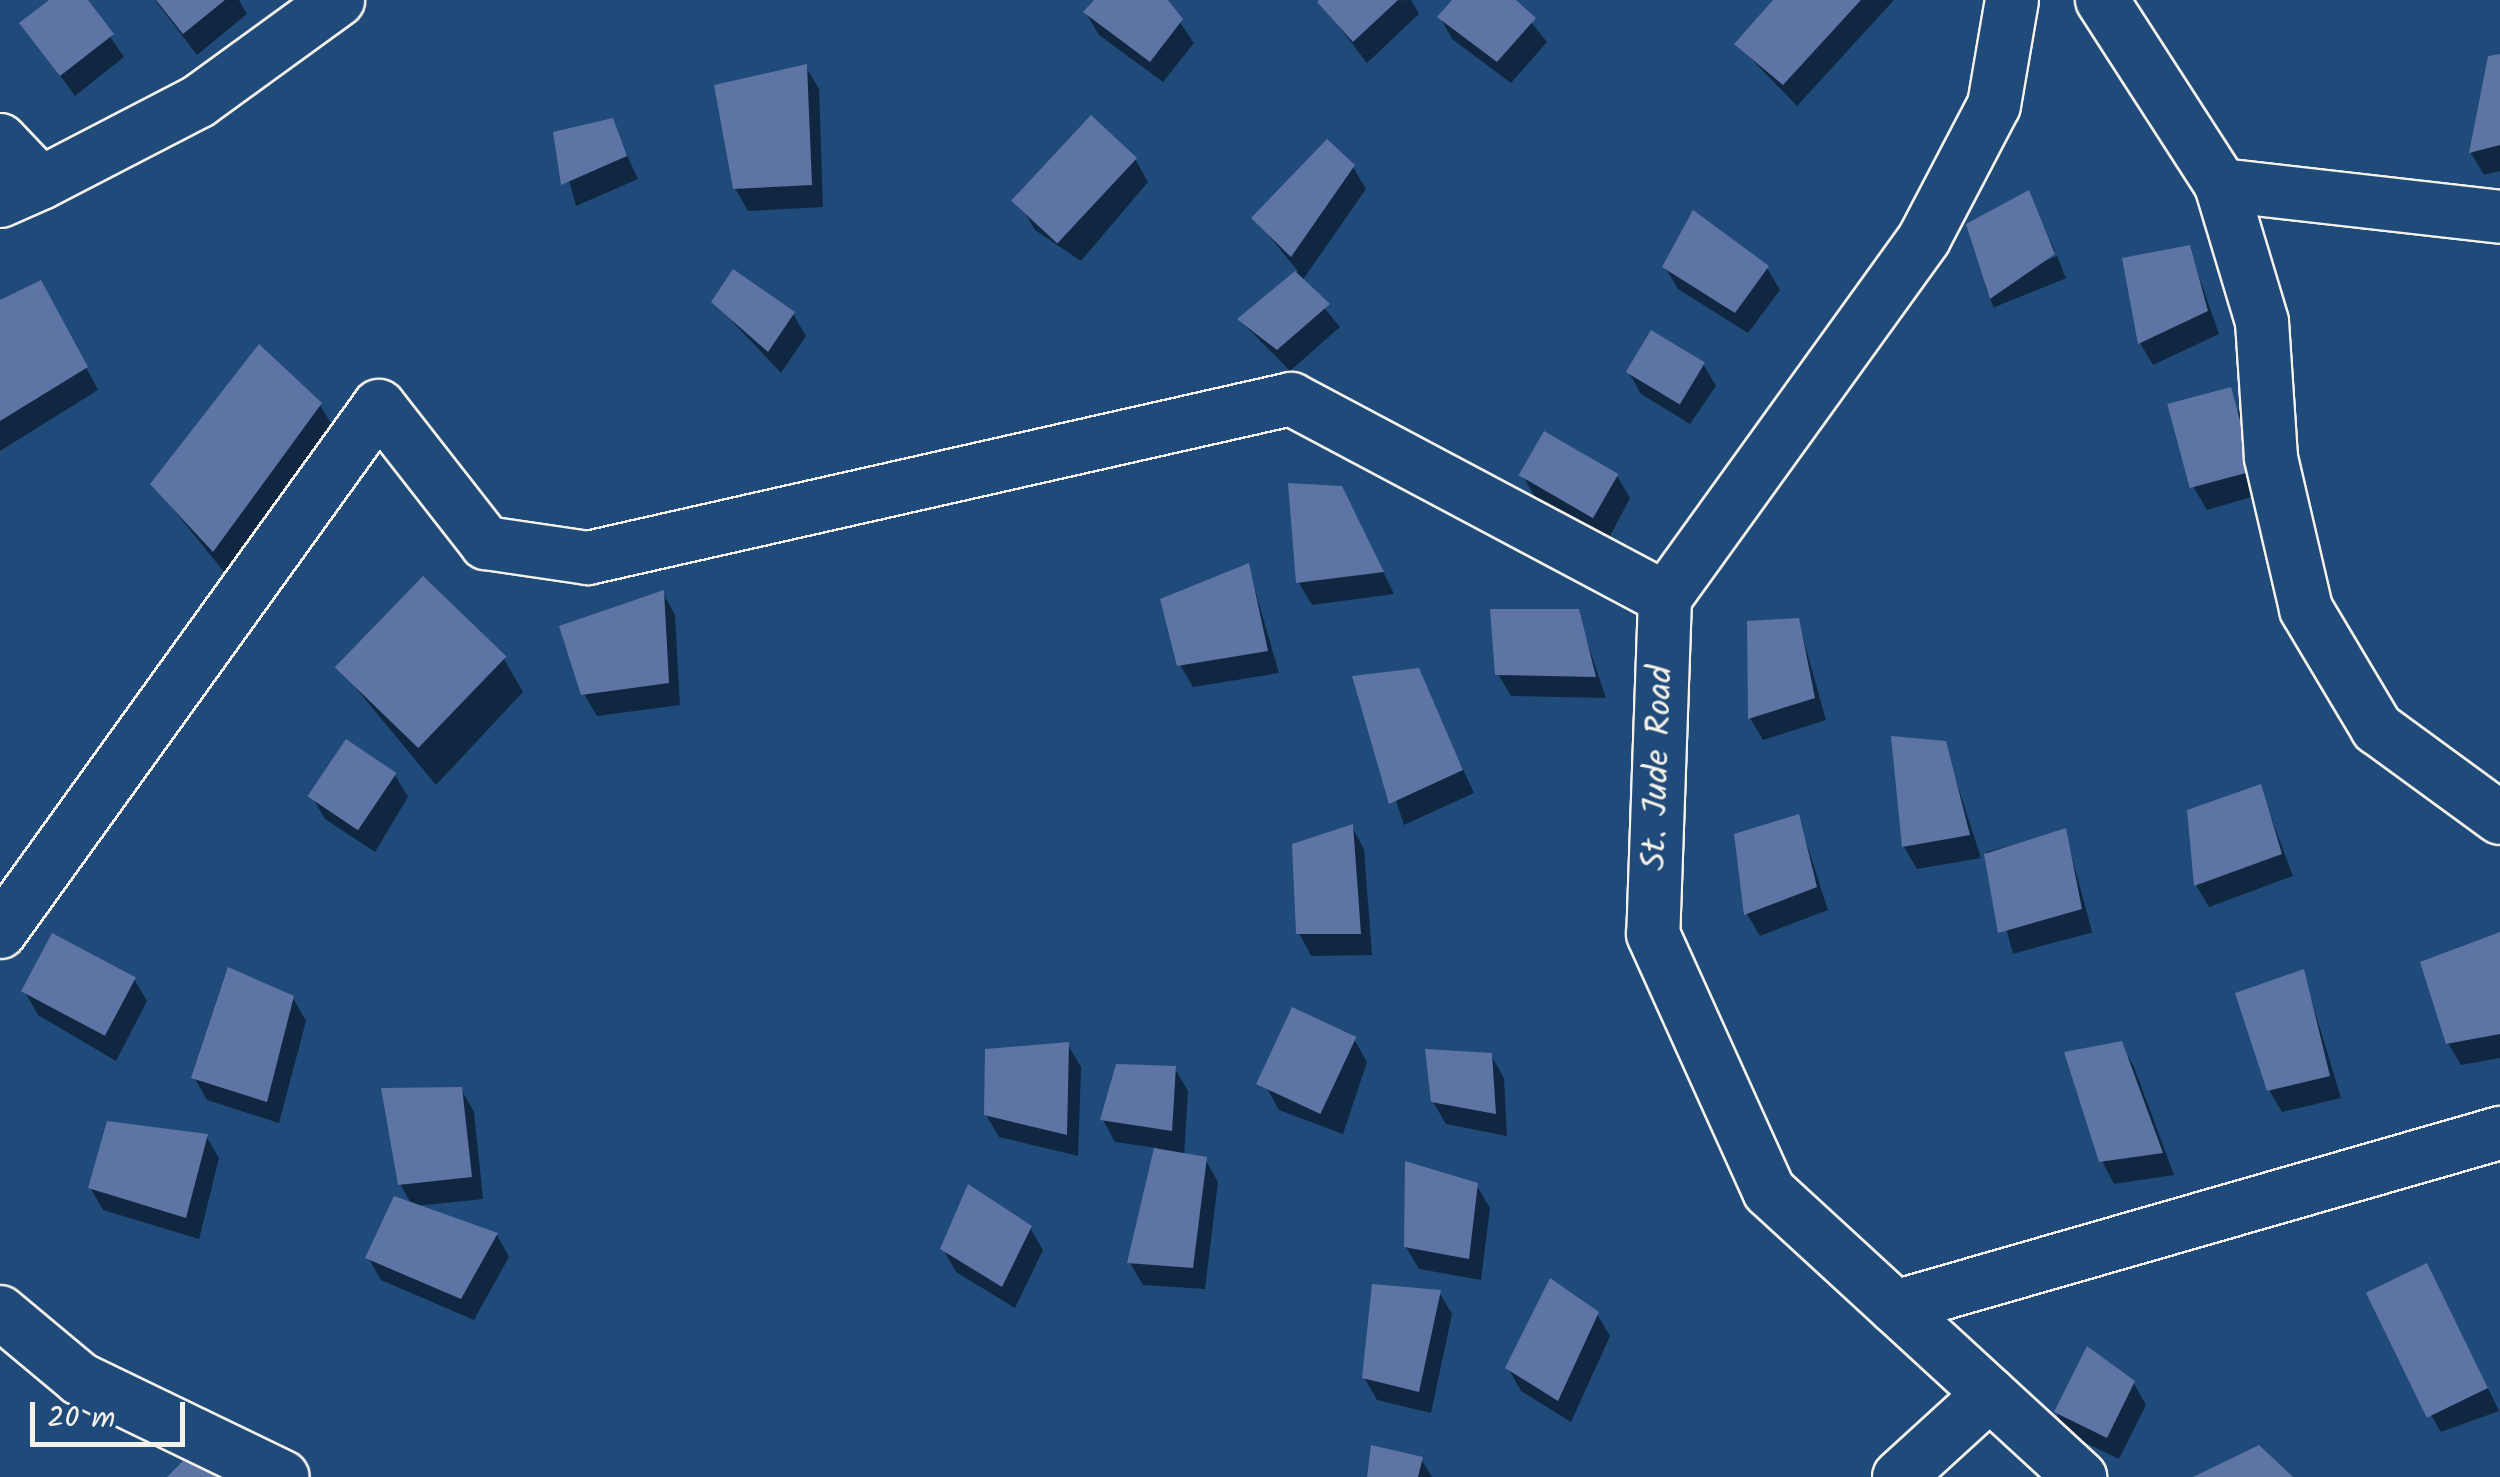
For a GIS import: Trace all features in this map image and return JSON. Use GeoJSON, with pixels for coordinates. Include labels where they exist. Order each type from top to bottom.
{"type":"FeatureCollection","features":[{"type":"Feature","properties":{"kind":"street"},"geometry":{"type":"LineString","coordinates":[[0,140],[20,192],[199,101],[338,0]]}},
{"type":"Feature","properties":{"kind":"street"},"geometry":{"type":"LineString","coordinates":[[0,932],[379,406],[486,543],[588,558],[1290,399],[1665,598],[1924,239],[1994,106],[2012,0]]}},
{"type":"Feature","properties":{"kind":"street"},"geometry":{"type":"LineString","coordinates":[[2102,0],[2222,184],[2262,322],[2271,458],[2306,608],[2377,728],[2500,818]]}},
{"type":"Feature","properties":{"kind":"street"},"geometry":{"type":"LineString","coordinates":[[2222,184],[2500,217]]}},
{"type":"Feature","properties":{"kind":"street","name":"St. Jude Road"},"geometry":{"type":"LineString","coordinates":[[1665,598],[1653,934],[1769,1191],[2080,1477]]}},
{"type":"Feature","properties":{"kind":"street"},"geometry":{"type":"LineString","coordinates":[[1895,1307],[2500,1133]]}},
{"type":"Feature","properties":{"kind":"street"},"geometry":{"type":"LineString","coordinates":[[0,1312],[80,1379],[283,1477]]}},
{"type":"Feature","properties":{"kind":"street"},"geometry":{"type":"LineString","coordinates":[[1899,1477],[1990,1394]]}},
{"type":"Feature","properties":{"kind":"building"},"geometry":{"type":"Polygon","coordinates":[[[49,0],[88,0],[114,34],[60,76],[19,23],[49,0]]]}},
{"type":"Feature","properties":{"kind":"building"},"geometry":{"type":"Polygon","coordinates":[[[156,0],[225,0],[183,34],[156,0]]]}},
{"type":"Feature","properties":{"kind":"building"},"geometry":{"type":"Polygon","coordinates":[[[1094,0],[1168,0],[1183,19],[1150,62],[1083,12],[1094,0]]]}},
{"type":"Feature","properties":{"kind":"building"},"geometry":{"type":"Polygon","coordinates":[[[1319,0],[1398,0],[1353,42],[1317,2],[1319,0]]]}},
{"type":"Feature","properties":{"kind":"building"},"geometry":{"type":"Polygon","coordinates":[[[1452,0],[1516,0],[1536,18],[1497,62],[1437,17],[1452,0]]]}},
{"type":"Feature","properties":{"kind":"building"},"geometry":{"type":"Polygon","coordinates":[[[1773,0],[1861,0],[1783,85],[1734,44],[1773,0]]]}},
{"type":"Feature","properties":{"kind":"building"},"geometry":{"type":"Polygon","coordinates":[[[2500,54],[2500,145],[2469,153],[2488,56],[2500,54]]]}},
{"type":"Feature","properties":{"kind":"building"},"geometry":{"type":"Polygon","coordinates":[[[807,64],[812,185],[733,189],[714,85],[807,64]]]}},
{"type":"Feature","properties":{"kind":"building"},"geometry":{"type":"Polygon","coordinates":[[[1091,115],[1137,158],[1057,244],[1011,201],[1091,115]]]}},
{"type":"Feature","properties":{"kind":"building"},"geometry":{"type":"Polygon","coordinates":[[[613,118],[627,156],[561,185],[553,132],[613,118]]]}},
{"type":"Feature","properties":{"kind":"building"},"geometry":{"type":"Polygon","coordinates":[[[1327,139],[1355,165],[1291,257],[1251,218],[1327,139]]]}},
{"type":"Feature","properties":{"kind":"building"},"geometry":{"type":"Polygon","coordinates":[[[2029,190],[2055,254],[1990,299],[1966,224],[2029,190]]]}},
{"type":"Feature","properties":{"kind":"building"},"geometry":{"type":"Polygon","coordinates":[[[1693,210],[1769,266],[1735,313],[1662,267],[1693,210]]]}},
{"type":"Feature","properties":{"kind":"building"},"geometry":{"type":"Polygon","coordinates":[[[2190,245],[2208,311],[2138,344],[2122,258],[2190,245]]]}},
{"type":"Feature","properties":{"kind":"building"},"geometry":{"type":"Polygon","coordinates":[[[733,269],[795,312],[768,352],[711,302],[733,269]]]}},
{"type":"Feature","properties":{"kind":"building"},"geometry":{"type":"Polygon","coordinates":[[[1295,271],[1330,304],[1277,350],[1237,319],[1295,271]]]}},
{"type":"Feature","properties":{"kind":"building"},"geometry":{"type":"Polygon","coordinates":[[[41,280],[88,367],[0,421],[0,300],[41,280]]]}},
{"type":"Feature","properties":{"kind":"building"},"geometry":{"type":"Polygon","coordinates":[[[1651,330],[1705,362],[1680,404],[1626,372],[1651,330]]]}},
{"type":"Feature","properties":{"kind":"building"},"geometry":{"type":"Polygon","coordinates":[[[259,344],[322,403],[213,552],[150,484],[259,344]]]}},
{"type":"Feature","properties":{"kind":"building"},"geometry":{"type":"Polygon","coordinates":[[[2231,387],[2254,471],[2190,488],[2167,404],[2231,387]]]}},
{"type":"Feature","properties":{"kind":"building"},"geometry":{"type":"Polygon","coordinates":[[[1544,431],[1618,474],[1593,518],[1518,475],[1544,431]]]}},
{"type":"Feature","properties":{"kind":"building"},"geometry":{"type":"Polygon","coordinates":[[[1288,483],[1342,486],[1384,572],[1296,583],[1288,483]]]}},
{"type":"Feature","properties":{"kind":"building"},"geometry":{"type":"Polygon","coordinates":[[[1249,563],[1268,651],[1177,666],[1160,599],[1249,563]]]}},
{"type":"Feature","properties":{"kind":"building"},"geometry":{"type":"Polygon","coordinates":[[[423,576],[506,657],[418,748],[335,667],[423,576]]]}},
{"type":"Feature","properties":{"kind":"building"},"geometry":{"type":"Polygon","coordinates":[[[664,590],[669,683],[581,695],[559,626],[664,590]]]}},
{"type":"Feature","properties":{"kind":"building"},"geometry":{"type":"Polygon","coordinates":[[[1490,609],[1579,609],[1596,677],[1495,675],[1490,609]]]}},
{"type":"Feature","properties":{"kind":"building"},"geometry":{"type":"Polygon","coordinates":[[[1799,618],[1815,698],[1748,719],[1747,621],[1799,618]]]}},
{"type":"Feature","properties":{"kind":"building"},"geometry":{"type":"Polygon","coordinates":[[[1419,668],[1463,770],[1389,804],[1352,676],[1419,668]]]}},
{"type":"Feature","properties":{"kind":"building"},"geometry":{"type":"Polygon","coordinates":[[[1891,736],[1946,741],[1970,835],[1902,847],[1891,736]]]}},
{"type":"Feature","properties":{"kind":"building"},"geometry":{"type":"Polygon","coordinates":[[[346,739],[397,773],[358,830],[307,796],[346,739]]]}},
{"type":"Feature","properties":{"kind":"building"},"geometry":{"type":"Polygon","coordinates":[[[2261,784],[2282,854],[2194,886],[2187,810],[2261,784]]]}},
{"type":"Feature","properties":{"kind":"building"},"geometry":{"type":"Polygon","coordinates":[[[1799,814],[1817,887],[1744,915],[1734,834],[1799,814]]]}},
{"type":"Feature","properties":{"kind":"building"},"geometry":{"type":"Polygon","coordinates":[[[1353,824],[1361,934],[1296,934],[1292,844],[1353,824]]]}},
{"type":"Feature","properties":{"kind":"building"},"geometry":{"type":"Polygon","coordinates":[[[2066,828],[2082,909],[1998,933],[1984,854],[2066,828]]]}},
{"type":"Feature","properties":{"kind":"building"},"geometry":{"type":"Polygon","coordinates":[[[2500,932],[2500,1034],[2446,1044],[2420,962],[2500,932]]]}},
{"type":"Feature","properties":{"kind":"building"},"geometry":{"type":"Polygon","coordinates":[[[52,933],[136,978],[105,1036],[21,991],[52,933]]]}},
{"type":"Feature","properties":{"kind":"building"},"geometry":{"type":"Polygon","coordinates":[[[228,967],[294,996],[267,1102],[191,1078],[228,967]]]}},
{"type":"Feature","properties":{"kind":"building"},"geometry":{"type":"Polygon","coordinates":[[[2304,969],[2330,1076],[2267,1091],[2235,993],[2304,969]]]}},
{"type":"Feature","properties":{"kind":"building"},"geometry":{"type":"Polygon","coordinates":[[[1292,1007],[1356,1037],[1320,1114],[1256,1084],[1292,1007]]]}},
{"type":"Feature","properties":{"kind":"building"},"geometry":{"type":"Polygon","coordinates":[[[2122,1041],[2163,1153],[2099,1162],[2064,1052],[2122,1041]]]}},
{"type":"Feature","properties":{"kind":"building"},"geometry":{"type":"Polygon","coordinates":[[[1069,1042],[1067,1135],[984,1115],[985,1049],[1069,1042]]]}},
{"type":"Feature","properties":{"kind":"building"},"geometry":{"type":"Polygon","coordinates":[[[1425,1049],[1492,1053],[1496,1114],[1431,1102],[1425,1049]]]}},
{"type":"Feature","properties":{"kind":"building"},"geometry":{"type":"Polygon","coordinates":[[[1116,1064],[1176,1066],[1172,1131],[1100,1120],[1116,1064]]]}},
{"type":"Feature","properties":{"kind":"building"},"geometry":{"type":"Polygon","coordinates":[[[462,1087],[472,1177],[398,1185],[381,1088],[462,1087]]]}},
{"type":"Feature","properties":{"kind":"building"},"geometry":{"type":"Polygon","coordinates":[[[107,1121],[208,1134],[186,1218],[88,1188],[107,1121]]]}},
{"type":"Feature","properties":{"kind":"building"},"geometry":{"type":"Polygon","coordinates":[[[1154,1148],[1207,1157],[1193,1268],[1127,1263],[1154,1148]]]}},
{"type":"Feature","properties":{"kind":"building"},"geometry":{"type":"Polygon","coordinates":[[[1405,1161],[1478,1183],[1469,1259],[1404,1247],[1405,1161]]]}},
{"type":"Feature","properties":{"kind":"building"},"geometry":{"type":"Polygon","coordinates":[[[968,1184],[1032,1226],[1002,1287],[940,1249],[968,1184]]]}},
{"type":"Feature","properties":{"kind":"building"},"geometry":{"type":"Polygon","coordinates":[[[394,1196],[498,1233],[461,1299],[365,1258],[394,1196]]]}},
{"type":"Feature","properties":{"kind":"building"},"geometry":{"type":"Polygon","coordinates":[[[2427,1263],[2488,1388],[2427,1418],[2366,1293],[2427,1263]]]}},
{"type":"Feature","properties":{"kind":"building"},"geometry":{"type":"Polygon","coordinates":[[[1550,1278],[1599,1312],[1558,1401],[1505,1368],[1550,1278]]]}},
{"type":"Feature","properties":{"kind":"building"},"geometry":{"type":"Polygon","coordinates":[[[1372,1284],[1441,1290],[1419,1392],[1362,1378],[1372,1284]]]}},
{"type":"Feature","properties":{"kind":"building"},"geometry":{"type":"Polygon","coordinates":[[[2087,1346],[2135,1381],[2107,1438],[2054,1412],[2087,1346]]]}},
{"type":"Feature","properties":{"kind":"building"},"geometry":{"type":"Polygon","coordinates":[[[1371,1445],[1423,1457],[1418,1477],[1367,1477],[1371,1445]]]}},
{"type":"Feature","properties":{"kind":"building"},"geometry":{"type":"Polygon","coordinates":[[[2259,1445],[2293,1477],[2193,1477],[2259,1445]]]}},
{"type":"Feature","properties":{"kind":"building"},"geometry":{"type":"Polygon","coordinates":[[[189,1455],[233,1477],[167,1477],[189,1455]]]}}]}
